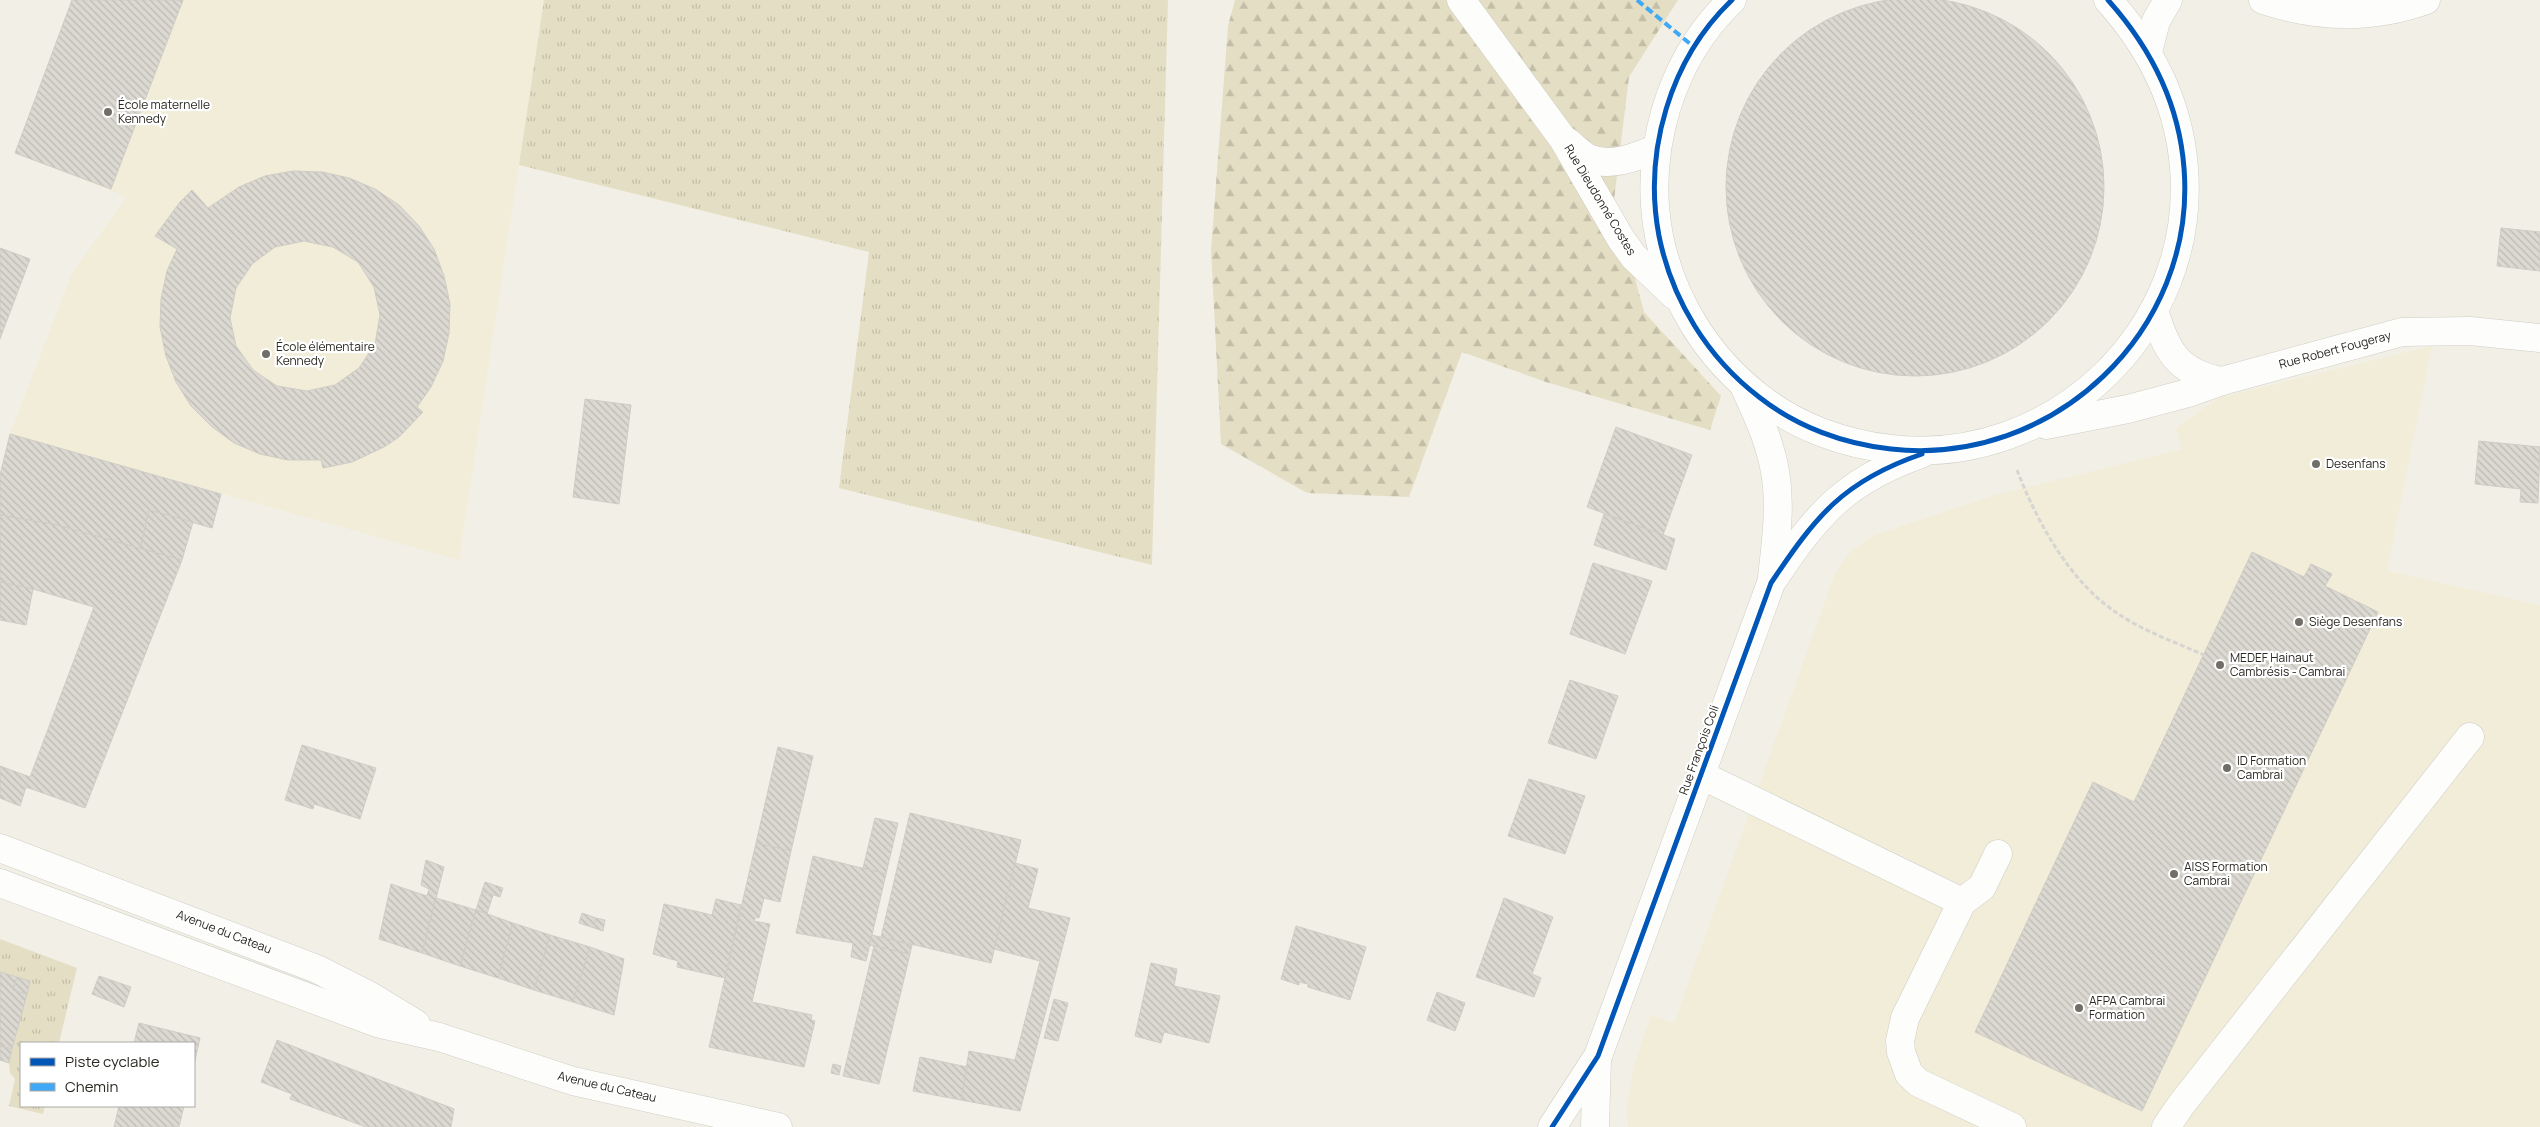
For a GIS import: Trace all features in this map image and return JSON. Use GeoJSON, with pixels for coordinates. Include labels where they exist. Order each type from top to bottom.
{"type":"FeatureCollection","features":[{"type":"Feature","properties":{"kind":"street","name":"Rue Dieudonné Costes"},"geometry":{"type":"LineString","coordinates":[[1461,0],[1563,139],[1634,258],[1680,301]]}},
{"type":"Feature","properties":{"kind":"street"},"geometry":{"type":"LineString","coordinates":[[1732,0],[1709,25],[1684,65],[1667,106],[1657,148],[1654,201],[1657,227],[1662,252],[1680,301],[1708,346],[1744,385],[1784,415],[1830,436],[1879,448],[1930,451],[1980,444],[2016,433],[2072,403],[2104,376],[2126,352],[2154,310],[2173,265],[2179,241],[2185,192],[2182,144],[2163,81],[2136,33],[2108,0]]}},
{"type":"Feature","properties":{"kind":"street"},"geometry":{"type":"LineString","coordinates":[[2148,52],[2156,21],[2168,0]]}},
{"type":"Feature","properties":{"kind":"street"},"geometry":{"type":"LineString","coordinates":[[2263,0],[2310,13],[2359,15],[2400,8],[2426,0]]}},
{"type":"Feature","properties":{"kind":"street","name":"Rue Dieudonné Costes"},"geometry":{"type":"LineString","coordinates":[[1563,139],[1588,158],[1601,161],[1629,159],[1657,148]]}},
{"type":"Feature","properties":{"kind":"street"},"geometry":{"type":"LineString","coordinates":[[2154,310],[2165,341],[2182,366],[2205,378],[2222,381]]}},
{"type":"Feature","properties":{"kind":"street","name":"Rue Robert Fougeray"},"geometry":{"type":"LineString","coordinates":[[2016,433],[2128,410],[2222,381],[2402,332],[2470,330],[2540,338]]}},
{"type":"Feature","properties":{"kind":"street","name":"Rue François Coli"},"geometry":{"type":"LineString","coordinates":[[1744,385],[1771,450],[1776,478],[1778,521],[1771,583]]}},
{"type":"Feature","properties":{"kind":"street","name":"Rue François Coli"},"geometry":{"type":"LineString","coordinates":[[1556,1124],[1598,1056],[1771,583],[1800,540],[1833,502],[1871,476],[1930,451]]}},
{"type":"Feature","properties":{"kind":"street"},"geometry":{"type":"LineString","coordinates":[[2166,1127],[2181,1105],[2470,737]]}},
{"type":"Feature","properties":{"kind":"street"},"geometry":{"type":"LineString","coordinates":[[1700,775],[1962,902]]}},
{"type":"Feature","properties":{"kind":"street","name":"Avenue du Cateau"},"geometry":{"type":"LineString","coordinates":[[0,848],[317,969],[370,996],[439,1037]]}},
{"type":"Feature","properties":{"kind":"street"},"geometry":{"type":"LineString","coordinates":[[1998,854],[1982,887],[1962,902],[1906,1018],[1900,1040],[1901,1052],[1910,1074],[1919,1083],[2012,1127]]}},
{"type":"Feature","properties":{"kind":"street","name":"Avenue du Cateau"},"geometry":{"type":"LineString","coordinates":[[0,883],[348,1012],[402,1030],[439,1037],[573,1081],[778,1127]]}},
{"type":"Feature","properties":{"kind":"street","name":"Rue François Coli"},"geometry":{"type":"LineString","coordinates":[[1594,1127],[1598,1056]]}},
{"type":"Feature","properties":{"kind":"path"},"geometry":{"type":"LineString","coordinates":[[2016,433],[2027,496],[2043,528],[2095,597],[2141,627],[2204,655]]}},
{"type":"Feature","properties":{"kind":"shaded area","name":"École élémentaire Kennedy"},"geometry":{"type":"Polygon","coordinates":[[[72,0],[544,0],[459,560],[10,434],[72,273],[127,197],[15,153],[72,0]]]}},
{"type":"Feature","properties":{"kind":"shaded area"},"geometry":{"type":"Polygon","coordinates":[[[2432,346],[2387,571],[2540,605],[2540,1127],[1628,1127],[1627,1109],[1633,1068],[1651,1015],[1674,1023],[1834,576],[1849,553],[1872,536],[1991,496],[2182,449],[2176,428],[2218,398],[2432,346]]]}},
{"type":"Feature","properties":{"kind":"green space"},"geometry":{"type":"Polygon","coordinates":[[[544,0],[1168,0],[1152,565],[839,488],[869,252],[519,165],[544,0]]]}},
{"type":"Feature","properties":{"kind":"green space"},"geometry":{"type":"Polygon","coordinates":[[[1235,0],[1678,0],[1629,77],[1614,200],[1644,312],[1721,396],[1710,430],[1546,382],[1462,352],[1409,497],[1307,493],[1221,444],[1211,250],[1228,26],[1235,0]]]}},
{"type":"Feature","properties":{"kind":"green space"},"geometry":{"type":"Polygon","coordinates":[[[0,939],[77,968],[59,1042],[20,1042],[20,1107],[45,1107],[43,1114],[9,1106],[15,1079],[10,1073],[9,1063],[30,981],[0,972],[0,939]]]}},
{"type":"Feature","properties":{"kind":"building"},"geometry":{"type":"Polygon","coordinates":[[[1934,-1],[1952,1],[1987,12],[2004,20],[2035,41],[2061,67],[2082,98],[2096,132],[2103,168],[2103,206],[2096,242],[2082,276],[2061,307],[2035,333],[2004,354],[1987,362],[1952,373],[1915,376],[1878,373],[1843,362],[1810,344],[1781,321],[1758,292],[1740,259],[1729,224],[1726,187],[1729,150],[1740,115],[1758,82],[1781,53],[1810,30],[1843,12],[1878,1],[1934,-1]]]}},
{"type":"Feature","properties":{"kind":"building"},"geometry":{"type":"Polygon","coordinates":[[[72,0],[183,0],[111,189],[15,153],[72,0]]]}},
{"type":"Feature","properties":{"kind":"building"},"geometry":{"type":"Polygon","coordinates":[[[293,171],[322,172],[349,178],[375,189],[399,205],[419,226],[434,249],[444,276],[450,304],[449,333],[443,361],[431,387],[417,407],[423,412],[399,437],[384,447],[352,462],[323,468],[321,460],[288,460],[260,454],[234,443],[211,426],[191,406],[176,382],[166,356],[160,327],[161,299],[167,271],[177,249],[155,236],[180,202],[192,190],[208,208],[239,187],[265,176],[293,171]],[[304,241],[275,247],[252,264],[236,288],[230,318],[236,346],[253,370],[277,386],[307,391],[335,385],[359,368],[375,344],[380,315],[374,287],[358,262],[333,247],[304,241]]]}},
{"type":"Feature","properties":{"kind":"building"},"geometry":{"type":"Polygon","coordinates":[[[2501,228],[2540,232],[2540,271],[2497,266],[2501,228]]]}},
{"type":"Feature","properties":{"kind":"building"},"geometry":{"type":"Polygon","coordinates":[[[0,248],[30,259],[0,339],[0,248]]]}},
{"type":"Feature","properties":{"kind":"building"},"geometry":{"type":"Polygon","coordinates":[[[585,399],[631,405],[619,504],[573,497],[585,399]]]}},
{"type":"Feature","properties":{"kind":"building"},"geometry":{"type":"Polygon","coordinates":[[[1616,427],[1692,455],[1663,535],[1587,507],[1616,427]]]}},
{"type":"Feature","properties":{"kind":"building"},"geometry":{"type":"Polygon","coordinates":[[[10,434],[221,494],[212,528],[149,510],[140,549],[57,525],[0,515],[0,475],[10,434]]]}},
{"type":"Feature","properties":{"kind":"building"},"geometry":{"type":"Polygon","coordinates":[[[2479,441],[2540,447],[2538,503],[2520,502],[2521,489],[2475,484],[2479,441]]]}},
{"type":"Feature","properties":{"kind":"building"},"geometry":{"type":"Polygon","coordinates":[[[149,510],[193,522],[182,560],[140,549],[149,510]]]}},
{"type":"Feature","properties":{"kind":"building"},"geometry":{"type":"Polygon","coordinates":[[[1604,514],[1675,539],[1666,570],[1594,545],[1604,514]]]}},
{"type":"Feature","properties":{"kind":"building"},"geometry":{"type":"Polygon","coordinates":[[[0,515],[57,525],[182,560],[85,808],[26,787],[20,806],[0,798],[0,766],[30,777],[94,607],[33,589],[0,582],[0,515]]]}},
{"type":"Feature","properties":{"kind":"building"},"geometry":{"type":"Polygon","coordinates":[[[2252,552],[2304,577],[2311,564],[2332,574],[2325,586],[2378,612],[2142,1111],[1975,1032],[2093,782],[2134,802],[2252,552]]]}},
{"type":"Feature","properties":{"kind":"building"},"geometry":{"type":"Polygon","coordinates":[[[1593,563],[1652,581],[1625,654],[1570,634],[1593,563]]]}},
{"type":"Feature","properties":{"kind":"building"},"geometry":{"type":"Polygon","coordinates":[[[0,582],[33,589],[26,625],[0,620],[0,582]]]}},
{"type":"Feature","properties":{"kind":"building"},"geometry":{"type":"Polygon","coordinates":[[[1570,680],[1618,696],[1596,759],[1548,743],[1570,680]]]}},
{"type":"Feature","properties":{"kind":"building"},"geometry":{"type":"Polygon","coordinates":[[[302,745],[376,768],[360,819],[314,804],[313,809],[285,800],[302,745]]]}},
{"type":"Feature","properties":{"kind":"building"},"geometry":{"type":"Polygon","coordinates":[[[778,747],[813,756],[791,851],[756,843],[778,747]]]}},
{"type":"Feature","properties":{"kind":"building"},"geometry":{"type":"Polygon","coordinates":[[[1529,779],[1585,796],[1565,854],[1508,836],[1529,779]]]}},
{"type":"Feature","properties":{"kind":"building"},"geometry":{"type":"Polygon","coordinates":[[[910,813],[1021,840],[991,963],[881,937],[910,813]]]}},
{"type":"Feature","properties":{"kind":"building"},"geometry":{"type":"Polygon","coordinates":[[[875,818],[898,823],[886,874],[863,868],[875,818]]]}},
{"type":"Feature","properties":{"kind":"building"},"geometry":{"type":"Polygon","coordinates":[[[756,843],[791,851],[780,902],[764,898],[759,918],[756,917],[754,921],[770,924],[752,1002],[812,1015],[811,1020],[815,1021],[804,1067],[709,1047],[756,843]]]}},
{"type":"Feature","properties":{"kind":"building"},"geometry":{"type":"Polygon","coordinates":[[[813,856],[886,874],[866,961],[851,957],[853,943],[796,933],[813,856]]]}},
{"type":"Feature","properties":{"kind":"building"},"geometry":{"type":"Polygon","coordinates":[[[426,860],[444,867],[422,953],[379,939],[391,884],[427,896],[429,889],[421,885],[426,860]]]}},
{"type":"Feature","properties":{"kind":"building"},"geometry":{"type":"Polygon","coordinates":[[[1015,863],[1038,869],[1028,908],[1070,918],[1020,1111],[961,1100],[969,1051],[1015,1060],[1040,961],[994,949],[1015,863]]]}},
{"type":"Feature","properties":{"kind":"building"},"geometry":{"type":"Polygon","coordinates":[[[485,882],[503,888],[500,897],[482,891],[485,882]]]}},
{"type":"Feature","properties":{"kind":"building"},"geometry":{"type":"Polygon","coordinates":[[[482,891],[493,895],[487,914],[476,910],[482,891]]]}},
{"type":"Feature","properties":{"kind":"building"},"geometry":{"type":"Polygon","coordinates":[[[436,898],[476,910],[460,966],[422,953],[436,898]]]}},
{"type":"Feature","properties":{"kind":"building"},"geometry":{"type":"Polygon","coordinates":[[[1504,898],[1553,917],[1532,974],[1541,978],[1534,997],[1476,977],[1504,898]]]}},
{"type":"Feature","properties":{"kind":"building"},"geometry":{"type":"Polygon","coordinates":[[[716,899],[741,905],[725,978],[677,967],[678,961],[653,954],[664,904],[712,915],[716,899]]]}},
{"type":"Feature","properties":{"kind":"building"},"geometry":{"type":"Polygon","coordinates":[[[476,910],[513,923],[498,978],[460,966],[476,910]]]}},
{"type":"Feature","properties":{"kind":"building"},"geometry":{"type":"Polygon","coordinates":[[[582,913],[596,918],[594,928],[579,923],[582,913]]]}},
{"type":"Feature","properties":{"kind":"building"},"geometry":{"type":"Polygon","coordinates":[[[596,918],[605,920],[603,931],[594,928],[596,918]]]}},
{"type":"Feature","properties":{"kind":"building"},"geometry":{"type":"Polygon","coordinates":[[[513,923],[550,935],[534,990],[498,978],[513,923]]]}},
{"type":"Feature","properties":{"kind":"building"},"geometry":{"type":"Polygon","coordinates":[[[1296,926],[1366,947],[1350,1000],[1308,987],[1308,984],[1299,982],[1299,985],[1281,979],[1296,926]]]}},
{"type":"Feature","properties":{"kind":"building"},"geometry":{"type":"Polygon","coordinates":[[[550,935],[590,947],[573,1002],[534,990],[550,935]]]}},
{"type":"Feature","properties":{"kind":"building"},"geometry":{"type":"Polygon","coordinates":[[[872,935],[912,945],[910,954],[869,945],[872,935]]]}},
{"type":"Feature","properties":{"kind":"building"},"geometry":{"type":"Polygon","coordinates":[[[874,946],[910,954],[879,1084],[843,1076],[874,946]]]}},
{"type":"Feature","properties":{"kind":"building"},"geometry":{"type":"Polygon","coordinates":[[[590,947],[624,959],[614,1015],[573,1002],[590,947]]]}},
{"type":"Feature","properties":{"kind":"building"},"geometry":{"type":"Polygon","coordinates":[[[1151,963],[1177,969],[1174,986],[1220,996],[1209,1043],[1164,1032],[1161,1043],[1135,1036],[1151,963]]]}},
{"type":"Feature","properties":{"kind":"building"},"geometry":{"type":"Polygon","coordinates":[[[0,972],[17,977],[13,990],[27,994],[12,1049],[0,1046],[0,972]]]}},
{"type":"Feature","properties":{"kind":"building"},"geometry":{"type":"Polygon","coordinates":[[[99,976],[131,987],[124,1007],[92,994],[99,976]]]}},
{"type":"Feature","properties":{"kind":"building"},"geometry":{"type":"Polygon","coordinates":[[[17,977],[30,981],[27,994],[13,990],[17,977]]]}},
{"type":"Feature","properties":{"kind":"building"},"geometry":{"type":"Polygon","coordinates":[[[1437,992],[1465,1003],[1455,1031],[1427,1020],[1437,992]]]}},
{"type":"Feature","properties":{"kind":"building"},"geometry":{"type":"Polygon","coordinates":[[[1054,999],[1068,1003],[1058,1041],[1044,1038],[1054,999]]]}},
{"type":"Feature","properties":{"kind":"building"},"geometry":{"type":"Polygon","coordinates":[[[139,1023],[200,1038],[195,1060],[195,1042],[134,1042],[139,1023]]]}},
{"type":"Feature","properties":{"kind":"building"},"geometry":{"type":"Polygon","coordinates":[[[277,1040],[454,1109],[451,1127],[366,1127],[290,1099],[292,1094],[261,1082],[277,1040]]]}},
{"type":"Feature","properties":{"kind":"building"},"geometry":{"type":"Polygon","coordinates":[[[0,1046],[12,1049],[9,1063],[0,1060],[0,1046]]]}},
{"type":"Feature","properties":{"kind":"building"},"geometry":{"type":"Polygon","coordinates":[[[920,1057],[967,1067],[961,1100],[913,1091],[920,1057]]]}},
{"type":"Feature","properties":{"kind":"building"},"geometry":{"type":"Polygon","coordinates":[[[833,1064],[841,1066],[839,1075],[831,1073],[833,1064]]]}},
{"type":"Feature","properties":{"kind":"building"},"geometry":{"type":"Polygon","coordinates":[[[119,1107],[184,1107],[179,1127],[114,1127],[119,1107]]]}},
{"type":"Feature","properties":{"kind":"marked path"},"geometry":{"type":"LineString","coordinates":[[1637,0],[1694,47]]}},
{"type":"Feature","properties":{"kind":"cycle path"},"geometry":{"type":"LineString","coordinates":[[1732,0],[1710,24],[1692,50],[1677,78],[1666,109],[1659,140],[1655,172],[1655,204],[1659,236],[1673,283],[1694,326],[1708,345],[1723,364],[1759,397],[1789,417],[1822,432],[1856,443],[1891,449],[1951,449],[2007,436],[2058,411],[2103,376],[2140,333],[2166,283],[2182,228],[2184,168],[2181,144],[2169,99],[2150,57],[2108,0]]}},
{"type":"Feature","properties":{"kind":"cycle path"},"geometry":{"type":"LineString","coordinates":[[1552,1127],[1598,1056],[1771,583],[1802,538],[1851,489],[1871,476],[1922,454]]}},
{"type":"Feature","properties":{"kind":"place","name":"École maternelle Kennedy"},"geometry":{"type":"Point","coordinates":[108,112]}},
{"type":"Feature","properties":{"kind":"place","name":"École élémentaire Kennedy"},"geometry":{"type":"Point","coordinates":[266,354]}},
{"type":"Feature","properties":{"kind":"place","name":"Desenfans"},"geometry":{"type":"Point","coordinates":[2316,464]}},
{"type":"Feature","properties":{"kind":"place","name":"Siège Desenfans"},"geometry":{"type":"Point","coordinates":[2299,622]}},
{"type":"Feature","properties":{"kind":"place","name":"MEDEF Hainaut Cambrésis - Cambrai"},"geometry":{"type":"Point","coordinates":[2220,665]}},
{"type":"Feature","properties":{"kind":"place","name":"ID Formation Cambrai"},"geometry":{"type":"Point","coordinates":[2227,768]}},
{"type":"Feature","properties":{"kind":"place","name":"AISS Formation Cambrai"},"geometry":{"type":"Point","coordinates":[2174,874]}},
{"type":"Feature","properties":{"kind":"place","name":"AFPA Cambrai Formation"},"geometry":{"type":"Point","coordinates":[2079,1008]}}]}
